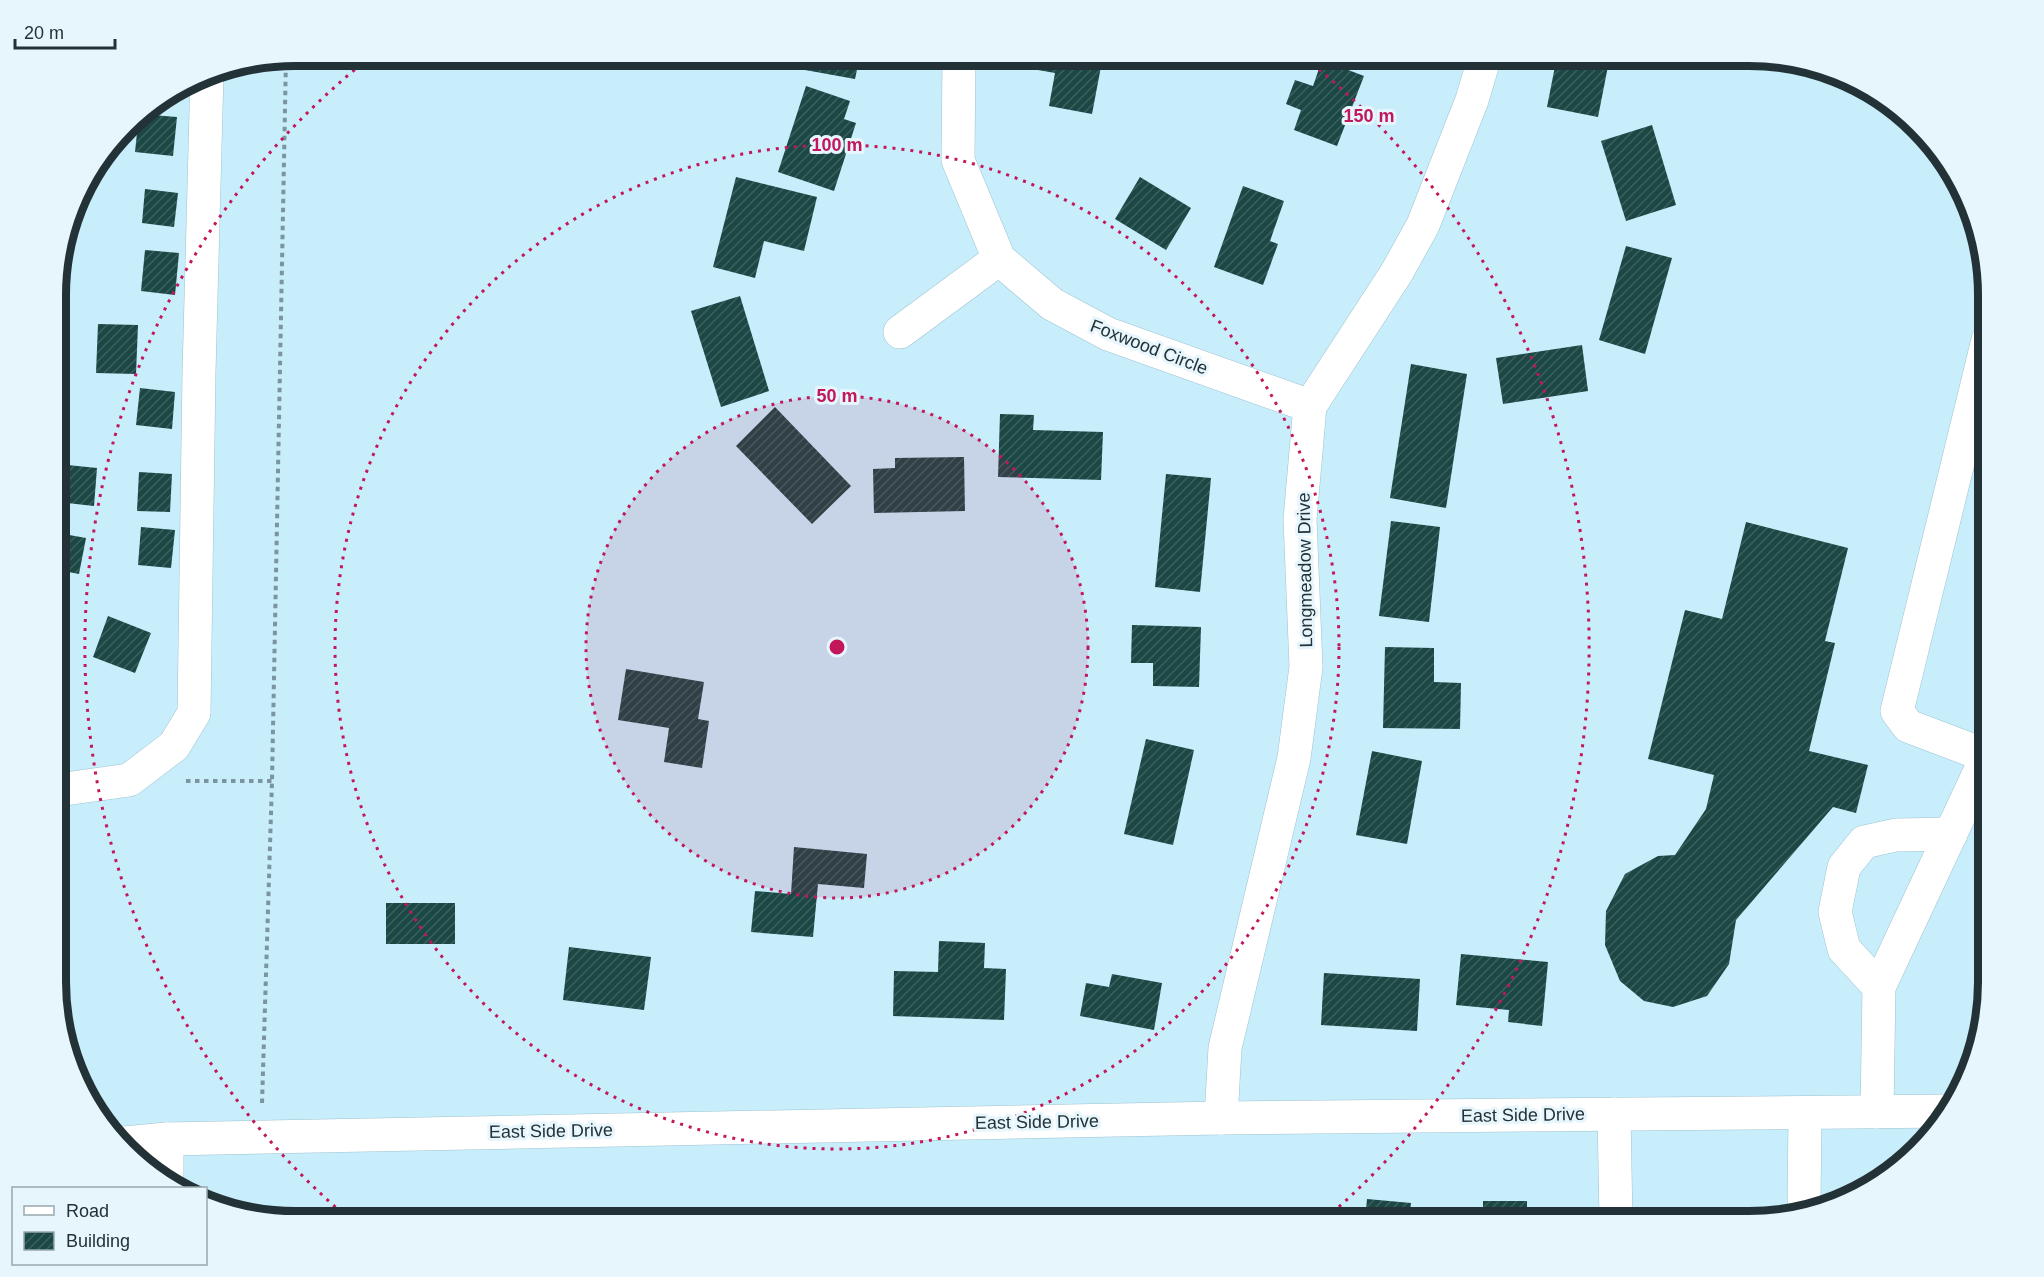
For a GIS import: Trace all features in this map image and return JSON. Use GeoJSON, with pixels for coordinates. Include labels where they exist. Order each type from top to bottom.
{"type":"FeatureCollection","features":[{"type":"Feature","properties":{"kind":"street","name":"Foxwood Circle"},"geometry":{"type":"LineString","coordinates":[[959,66],[958,160],[999,258],[1052,304],[1108,334],[1310,406]]}},
{"type":"Feature","properties":{"kind":"street","name":"Longmeadow Drive"},"geometry":{"type":"LineString","coordinates":[[1221,1118],[1225,1048],[1294,758],[1306,667],[1300,519],[1310,406],[1397,272],[1422,225],[1472,100],[1482,66]]}},
{"type":"Feature","properties":{"kind":"street"},"geometry":{"type":"LineString","coordinates":[[66,789],[129,780],[174,746],[194,713],[207,83]]}},
{"type":"Feature","properties":{"kind":"street"},"geometry":{"type":"LineString","coordinates":[[900,333],[999,258]]}},
{"type":"Feature","properties":{"kind":"street"},"geometry":{"type":"LineString","coordinates":[[1978,381],[1897,711],[1908,726],[1978,751]]}},
{"type":"Feature","properties":{"kind":"street"},"geometry":{"type":"LineString","coordinates":[[1877,1112],[1879,987],[1978,776]]}},
{"type":"Feature","properties":{"kind":"street"},"geometry":{"type":"LineString","coordinates":[[1879,987],[1844,949],[1835,912],[1844,867],[1864,842],[1896,835],[1951,834]]}},
{"type":"Feature","properties":{"kind":"street","name":"East Side Drive"},"geometry":{"type":"LineString","coordinates":[[131,1142],[167,1139],[1221,1118],[1938,1111]]}},
{"type":"Feature","properties":{"kind":"street"},"geometry":{"type":"LineString","coordinates":[[1804,1204],[1805,1113]]}},
{"type":"Feature","properties":{"kind":"street"},"geometry":{"type":"LineString","coordinates":[[1614,1114],[1616,1211]]}},
{"type":"Feature","properties":{"kind":"street"},"geometry":{"type":"LineString","coordinates":[[167,1139],[167,1171]]}},
{"type":"Feature","properties":{"kind":"path"},"geometry":{"type":"LineString","coordinates":[[262,1109],[272,781],[286,66]]}},
{"type":"Feature","properties":{"kind":"path"},"geometry":{"type":"LineString","coordinates":[[129,780],[272,781]]}},
{"type":"Feature","properties":{"kind":"building"},"geometry":{"type":"Polygon","coordinates":[[[806,66],[858,66],[855,79],[805,70],[806,66]]]}},
{"type":"Feature","properties":{"kind":"building"},"geometry":{"type":"Polygon","coordinates":[[[1039,66],[1101,66],[1092,114],[1049,106],[1055,73],[1038,70],[1039,66]]]}},
{"type":"Feature","properties":{"kind":"building"},"geometry":{"type":"Polygon","coordinates":[[[1320,66],[1338,66],[1364,76],[1337,146],[1294,130],[1301,110],[1286,104],[1295,80],[1313,86],[1320,66]]]}},
{"type":"Feature","properties":{"kind":"building"},"geometry":{"type":"Polygon","coordinates":[[[1555,66],[1608,66],[1598,117],[1547,107],[1555,66]]]}},
{"type":"Feature","properties":{"kind":"building"},"geometry":{"type":"Polygon","coordinates":[[[806,86],[850,101],[844,119],[856,123],[834,191],[778,172],[806,86]]]}},
{"type":"Feature","properties":{"kind":"building"},"geometry":{"type":"Polygon","coordinates":[[[153,115],[177,117],[173,156],[135,152],[137,129],[144,123],[153,115]]]}},
{"type":"Feature","properties":{"kind":"building"},"geometry":{"type":"Polygon","coordinates":[[[1652,125],[1676,205],[1626,221],[1601,141],[1652,125]]]}},
{"type":"Feature","properties":{"kind":"building"},"geometry":{"type":"Polygon","coordinates":[[[736,177],[817,197],[804,251],[764,241],[755,278],[713,267],[736,177]]]}},
{"type":"Feature","properties":{"kind":"building"},"geometry":{"type":"Polygon","coordinates":[[[1140,177],[1191,208],[1166,250],[1115,219],[1140,177]]]}},
{"type":"Feature","properties":{"kind":"building"},"geometry":{"type":"Polygon","coordinates":[[[1243,186],[1284,201],[1270,241],[1278,244],[1263,285],[1214,267],[1243,186]]]}},
{"type":"Feature","properties":{"kind":"building"},"geometry":{"type":"Polygon","coordinates":[[[145,189],[178,193],[174,227],[142,223],[145,189]]]}},
{"type":"Feature","properties":{"kind":"building"},"geometry":{"type":"Polygon","coordinates":[[[1626,246],[1672,258],[1645,354],[1599,340],[1626,246]]]}},
{"type":"Feature","properties":{"kind":"building"},"geometry":{"type":"Polygon","coordinates":[[[145,250],[179,253],[175,295],[141,291],[145,250]]]}},
{"type":"Feature","properties":{"kind":"building"},"geometry":{"type":"Polygon","coordinates":[[[740,296],[769,391],[721,407],[691,311],[740,296]]]}},
{"type":"Feature","properties":{"kind":"building"},"geometry":{"type":"Polygon","coordinates":[[[98,324],[138,325],[136,374],[96,373],[98,324]]]}},
{"type":"Feature","properties":{"kind":"building"},"geometry":{"type":"Polygon","coordinates":[[[1582,345],[1588,391],[1503,404],[1496,358],[1582,345]]]}},
{"type":"Feature","properties":{"kind":"building"},"geometry":{"type":"Polygon","coordinates":[[[1411,364],[1467,374],[1446,508],[1390,498],[1411,364]]]}},
{"type":"Feature","properties":{"kind":"building"},"geometry":{"type":"Polygon","coordinates":[[[140,388],[175,392],[172,429],[136,425],[140,388]]]}},
{"type":"Feature","properties":{"kind":"building"},"geometry":{"type":"Polygon","coordinates":[[[775,407],[851,486],[812,524],[736,446],[775,407]]]}},
{"type":"Feature","properties":{"kind":"building"},"geometry":{"type":"Polygon","coordinates":[[[1000,414],[1034,415],[1033,430],[1103,432],[1101,480],[998,477],[1000,414]]]}},
{"type":"Feature","properties":{"kind":"building"},"geometry":{"type":"Polygon","coordinates":[[[964,457],[965,511],[874,513],[873,469],[895,468],[895,458],[964,457]]]}},
{"type":"Feature","properties":{"kind":"building"},"geometry":{"type":"Polygon","coordinates":[[[66,465],[97,468],[94,506],[66,503],[66,465]]]}},
{"type":"Feature","properties":{"kind":"building"},"geometry":{"type":"Polygon","coordinates":[[[139,472],[172,474],[170,512],[137,511],[139,472]]]}},
{"type":"Feature","properties":{"kind":"building"},"geometry":{"type":"Polygon","coordinates":[[[1166,474],[1211,478],[1200,592],[1155,587],[1166,474]]]}},
{"type":"Feature","properties":{"kind":"building"},"geometry":{"type":"Polygon","coordinates":[[[1391,521],[1440,527],[1429,622],[1379,616],[1391,521]]]}},
{"type":"Feature","properties":{"kind":"building"},"geometry":{"type":"Polygon","coordinates":[[[1746,522],[1848,548],[1825,641],[1835,643],[1809,751],[1868,765],[1856,813],[1833,807],[1736,920],[1729,964],[1707,996],[1673,1007],[1644,1001],[1620,981],[1605,945],[1606,911],[1625,874],[1658,856],[1675,855],[1706,809],[1714,775],[1648,759],[1685,610],[1722,619],[1746,522]]]}},
{"type":"Feature","properties":{"kind":"building"},"geometry":{"type":"Polygon","coordinates":[[[141,527],[175,530],[171,568],[138,565],[141,527]]]}},
{"type":"Feature","properties":{"kind":"building"},"geometry":{"type":"Polygon","coordinates":[[[66,534],[86,538],[79,574],[66,572],[66,534]]]}},
{"type":"Feature","properties":{"kind":"building"},"geometry":{"type":"Polygon","coordinates":[[[108,616],[151,633],[135,673],[93,657],[108,616]]]}},
{"type":"Feature","properties":{"kind":"building"},"geometry":{"type":"Polygon","coordinates":[[[1132,625],[1201,627],[1199,687],[1153,686],[1153,663],[1131,663],[1132,625]]]}},
{"type":"Feature","properties":{"kind":"building"},"geometry":{"type":"Polygon","coordinates":[[[1385,647],[1434,648],[1434,682],[1461,683],[1460,729],[1383,728],[1385,647]]]}},
{"type":"Feature","properties":{"kind":"building"},"geometry":{"type":"Polygon","coordinates":[[[626,669],[704,682],[698,719],[709,721],[702,768],[664,762],[669,728],[618,720],[626,669]]]}},
{"type":"Feature","properties":{"kind":"building"},"geometry":{"type":"Polygon","coordinates":[[[1146,739],[1194,750],[1173,845],[1124,834],[1146,739]]]}},
{"type":"Feature","properties":{"kind":"building"},"geometry":{"type":"Polygon","coordinates":[[[1372,751],[1422,761],[1407,844],[1356,835],[1372,751]]]}},
{"type":"Feature","properties":{"kind":"building"},"geometry":{"type":"Polygon","coordinates":[[[794,847],[867,854],[864,888],[818,884],[813,937],[751,932],[755,891],[791,894],[794,847]]]}},
{"type":"Feature","properties":{"kind":"building"},"geometry":{"type":"Polygon","coordinates":[[[386,903],[455,903],[455,944],[386,944],[386,903]]]}},
{"type":"Feature","properties":{"kind":"building"},"geometry":{"type":"Polygon","coordinates":[[[939,941],[985,943],[984,968],[1006,969],[1004,1020],[893,1016],[894,971],[938,972],[939,941]]]}},
{"type":"Feature","properties":{"kind":"building"},"geometry":{"type":"Polygon","coordinates":[[[569,947],[651,957],[644,1010],[563,1000],[569,947]]]}},
{"type":"Feature","properties":{"kind":"building"},"geometry":{"type":"Polygon","coordinates":[[[1461,954],[1548,962],[1542,1026],[1508,1022],[1509,1010],[1456,1005],[1461,954]]]}},
{"type":"Feature","properties":{"kind":"building"},"geometry":{"type":"Polygon","coordinates":[[[1324,973],[1420,979],[1417,1031],[1321,1025],[1324,973]]]}},
{"type":"Feature","properties":{"kind":"building"},"geometry":{"type":"Polygon","coordinates":[[[1112,974],[1162,983],[1154,1030],[1080,1016],[1086,983],[1109,987],[1112,974]]]}},
{"type":"Feature","properties":{"kind":"building"},"geometry":{"type":"Polygon","coordinates":[[[1367,1199],[1411,1203],[1410,1211],[1366,1211],[1367,1199]]]}},
{"type":"Feature","properties":{"kind":"building"},"geometry":{"type":"Polygon","coordinates":[[[1483,1201],[1527,1201],[1527,1211],[1483,1211],[1483,1201]]]}}]}
